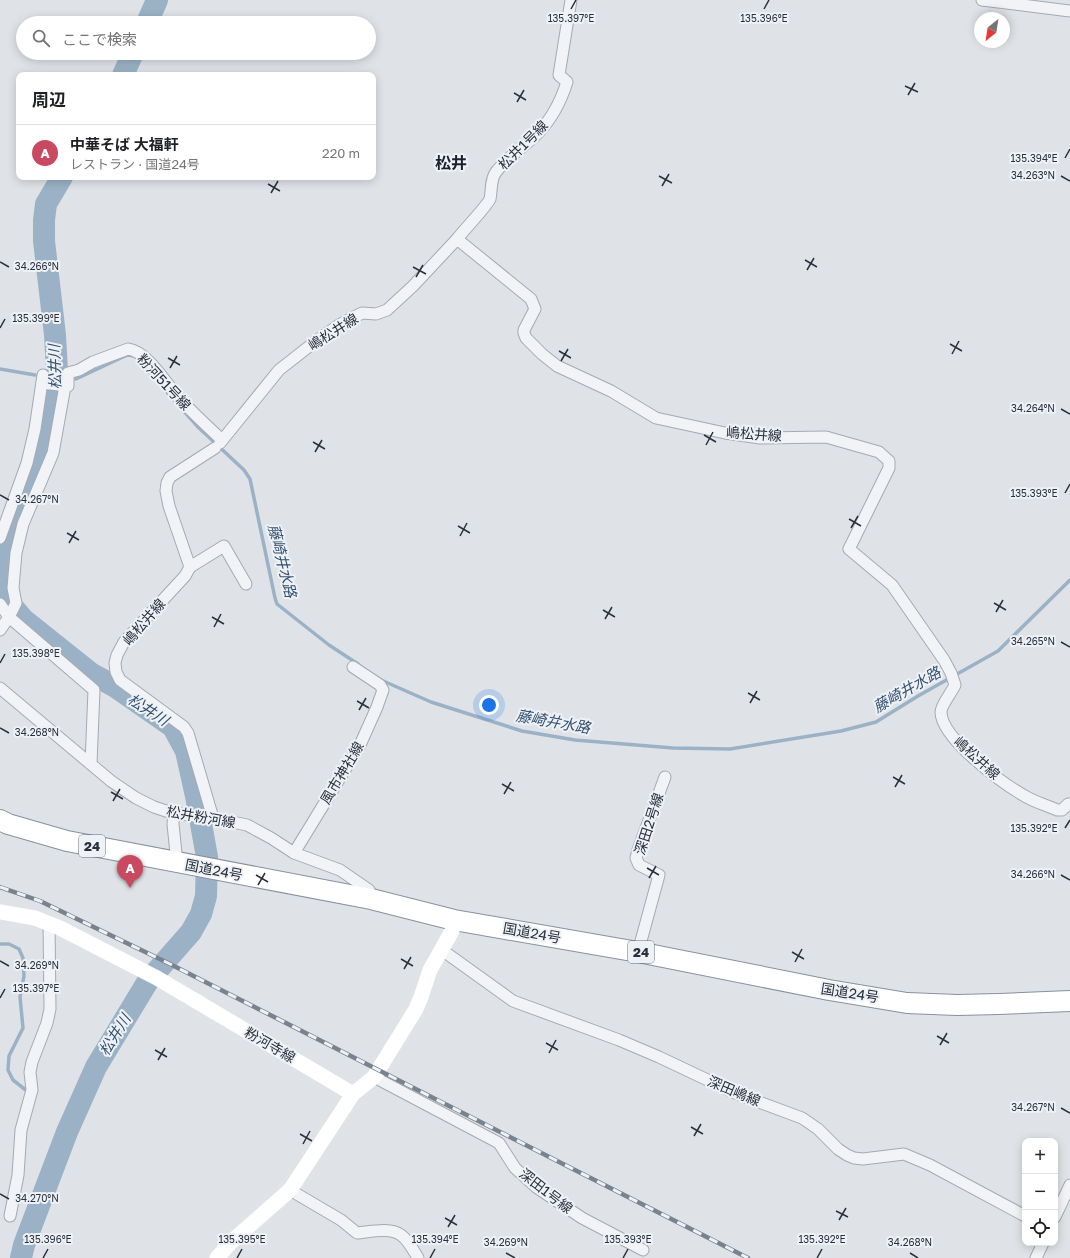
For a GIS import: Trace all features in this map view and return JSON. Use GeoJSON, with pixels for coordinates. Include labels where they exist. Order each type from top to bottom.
{"type":"FeatureCollection","features":[{"type":"Feature","properties":{"kind":"highway","name":"国道24号"},"geometry":{"type":"LineString","coordinates":[[0,820],[8,824],[68,841],[372,899],[454,920],[638,952],[829,990],[908,1003],[957,1005],[1070,1001]]}},
{"type":"Feature","properties":{"kind":"main road","name":"粉河寺線"},"geometry":{"type":"LineString","coordinates":[[0,912],[35,918],[60,928],[151,975],[353,1094]]}},
{"type":"Feature","properties":{"kind":"main road"},"geometry":{"type":"LineString","coordinates":[[218,1258],[231,1242],[290,1190],[353,1094],[374,1077],[416,1009],[430,970],[452,931],[454,920]]}},
{"type":"Feature","properties":{"kind":"street","name":"松井1号線"},"geometry":{"type":"LineString","coordinates":[[457,239],[489,200],[495,173],[506,161],[537,134],[550,118],[563,94],[567,82],[559,75],[571,0]]}},
{"type":"Feature","properties":{"kind":"street"},"geometry":{"type":"LineString","coordinates":[[982,0],[1070,11]]}},
{"type":"Feature","properties":{"kind":"street","name":"嶋松井線"},"geometry":{"type":"LineString","coordinates":[[210,818],[188,733],[184,727],[120,680],[116,672],[115,663],[117,655],[124,642],[185,576],[190,567],[169,506],[166,491],[167,483],[170,477],[219,444],[279,370],[339,325],[362,313],[376,314],[387,310],[413,286],[457,239],[531,299],[535,309],[524,330],[524,333],[526,338],[542,354],[557,366],[611,391],[656,418],[725,433],[760,438],[826,438],[879,452],[885,456],[889,461],[889,468],[849,549],[892,585],[930,638],[953,677],[955,685],[941,710],[942,718],[947,729],[959,745],[1007,784],[1025,796],[1057,810],[1062,810],[1070,804]]}},
{"type":"Feature","properties":{"kind":"street","name":"粉河51号線"},"geometry":{"type":"LineString","coordinates":[[66,386],[68,373],[79,370],[92,362],[128,349],[134,350],[146,359],[219,444]]}},
{"type":"Feature","properties":{"kind":"street"},"geometry":{"type":"LineString","coordinates":[[0,538],[27,463],[35,429],[43,380],[66,386],[53,453],[23,524],[16,553],[13,588],[16,603],[10,616],[0,630]]}},
{"type":"Feature","properties":{"kind":"street"},"geometry":{"type":"LineString","coordinates":[[190,567],[224,546],[246,584]]}},
{"type":"Feature","properties":{"kind":"street"},"geometry":{"type":"LineString","coordinates":[[0,604],[10,616],[94,690],[91,764]]}},
{"type":"Feature","properties":{"kind":"street","name":"風市神社線"},"geometry":{"type":"LineString","coordinates":[[294,853],[360,745],[377,707],[382,690],[380,685],[353,667]]}},
{"type":"Feature","properties":{"kind":"street","name":"松井粉河線"},"geometry":{"type":"LineString","coordinates":[[0,688],[111,781],[136,798],[154,807],[177,814],[247,825],[294,853],[340,870],[369,890],[372,899]]}},
{"type":"Feature","properties":{"kind":"street","name":"深田2号線"},"geometry":{"type":"LineString","coordinates":[[638,952],[659,875],[639,865],[636,858],[665,777]]}},
{"type":"Feature","properties":{"kind":"street"},"geometry":{"type":"LineString","coordinates":[[177,814],[173,824],[181,863]]}},
{"type":"Feature","properties":{"kind":"street"},"geometry":{"type":"LineString","coordinates":[[10,1216],[18,1175],[21,1130],[31,1094],[30,1072],[32,1062],[47,1024],[50,1009],[49,923]]}},
{"type":"Feature","properties":{"kind":"street","name":"深田嶋線"},"geometry":{"type":"LineString","coordinates":[[442,950],[513,1001],[619,1040],[735,1093],[802,1118],[818,1129],[838,1149],[847,1155],[854,1158],[863,1159],[904,1154],[930,1165],[1022,1214]]}},
{"type":"Feature","properties":{"kind":"street","name":"深田1号線"},"geometry":{"type":"LineString","coordinates":[[374,1077],[447,1114],[499,1143],[515,1168],[536,1187],[582,1218],[643,1250]]}},
{"type":"Feature","properties":{"kind":"street"},"geometry":{"type":"LineString","coordinates":[[1058,1211],[1070,1185]]}},
{"type":"Feature","properties":{"kind":"street"},"geometry":{"type":"LineString","coordinates":[[290,1190],[341,1220],[357,1233],[388,1231],[401,1235],[413,1249],[418,1258]]}},
{"type":"Feature","properties":{"kind":"street"},"geometry":{"type":"LineString","coordinates":[[1036,1258],[1042,1246]]}},
{"type":"Feature","properties":{"kind":"waterway","name":"松井川"},"geometry":{"type":"LineString","coordinates":[[150,16],[157,0]]}},
{"type":"Feature","properties":{"kind":"waterway","name":"松井川"},"geometry":{"type":"LineString","coordinates":[[124,72],[130,60]]}},
{"type":"Feature","properties":{"kind":"waterway","name":"松井川"},"geometry":{"type":"LineString","coordinates":[[21,1258],[24,1245],[67,1132],[96,1067],[148,981],[191,932],[201,914],[206,896],[207,857],[196,796],[186,751],[173,727],[114,686],[92,674],[23,619],[11,605],[6,593],[5,567],[9,549],[45,446],[58,389],[55,335],[44,241],[44,220],[46,204],[60,180]]}},
{"type":"Feature","properties":{"kind":"waterway","name":"藤崎井水路"},"geometry":{"type":"LineString","coordinates":[[76,379],[128,355],[135,356],[199,428],[244,470],[250,479],[277,604],[329,645],[358,664]]}},
{"type":"Feature","properties":{"kind":"waterway","name":"藤崎井水路"},"geometry":{"type":"LineString","coordinates":[[0,369],[35,375]]}},
{"type":"Feature","properties":{"kind":"waterway","name":"藤崎井水路"},"geometry":{"type":"LineString","coordinates":[[381,680],[431,702],[522,731],[575,740],[673,748],[730,749],[841,731],[876,722],[918,696],[998,651],[1070,580]]}},
{"type":"Feature","properties":{"kind":"waterway"},"geometry":{"type":"LineString","coordinates":[[0,944],[9,944],[19,949],[23,958],[24,976],[20,997],[23,1028],[9,1056],[8,1070],[13,1080],[27,1091]]}},
{"type":"Feature","properties":{"kind":"railway"},"geometry":{"type":"LineString","coordinates":[[0,887],[40,901],[170,964],[748,1258]]}},
{"type":"Feature","properties":{"kind":"place","name":"中華そば 大福軒"},"geometry":{"type":"Point","coordinates":[130,888]}},
{"type":"Feature","properties":{"kind":"district","name":"松井"},"geometry":{"type":"Point","coordinates":[451,163]}}]}
